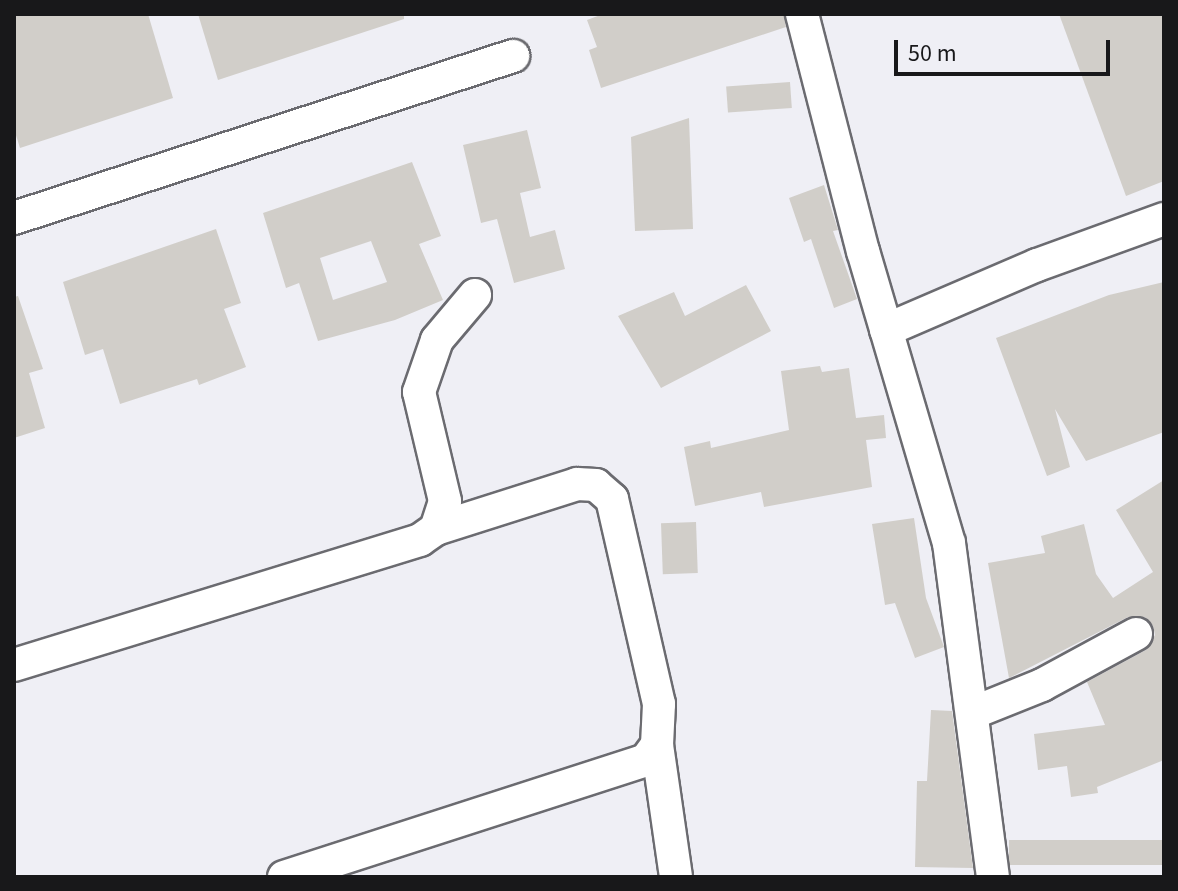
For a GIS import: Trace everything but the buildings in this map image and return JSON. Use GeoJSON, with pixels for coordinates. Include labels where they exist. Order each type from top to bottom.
{"type":"FeatureCollection","features":[{"type":"Feature","properties":{"kind":"street"},"geometry":{"type":"LineString","coordinates":[[802,14],[886,330],[949,543],[975,712],[993,877]]}},
{"type":"Feature","properties":{"kind":"street"},"geometry":{"type":"LineString","coordinates":[[14,218],[513,56]]}},
{"type":"Feature","properties":{"kind":"street"},"geometry":{"type":"LineString","coordinates":[[886,330],[1037,265],[1164,219]]}},
{"type":"Feature","properties":{"kind":"street"},"geometry":{"type":"LineString","coordinates":[[436,529],[445,501],[419,392],[437,340],[475,295]]}},
{"type":"Feature","properties":{"kind":"street"},"geometry":{"type":"LineString","coordinates":[[14,665],[420,540],[436,529],[577,484],[596,485],[612,499],[659,704],[657,745],[676,877]]}},
{"type":"Feature","properties":{"kind":"street"},"geometry":{"type":"LineString","coordinates":[[975,712],[1042,685],[1136,634]]}},
{"type":"Feature","properties":{"kind":"street"},"geometry":{"type":"LineString","coordinates":[[284,877],[646,760],[657,745]]}}]}
